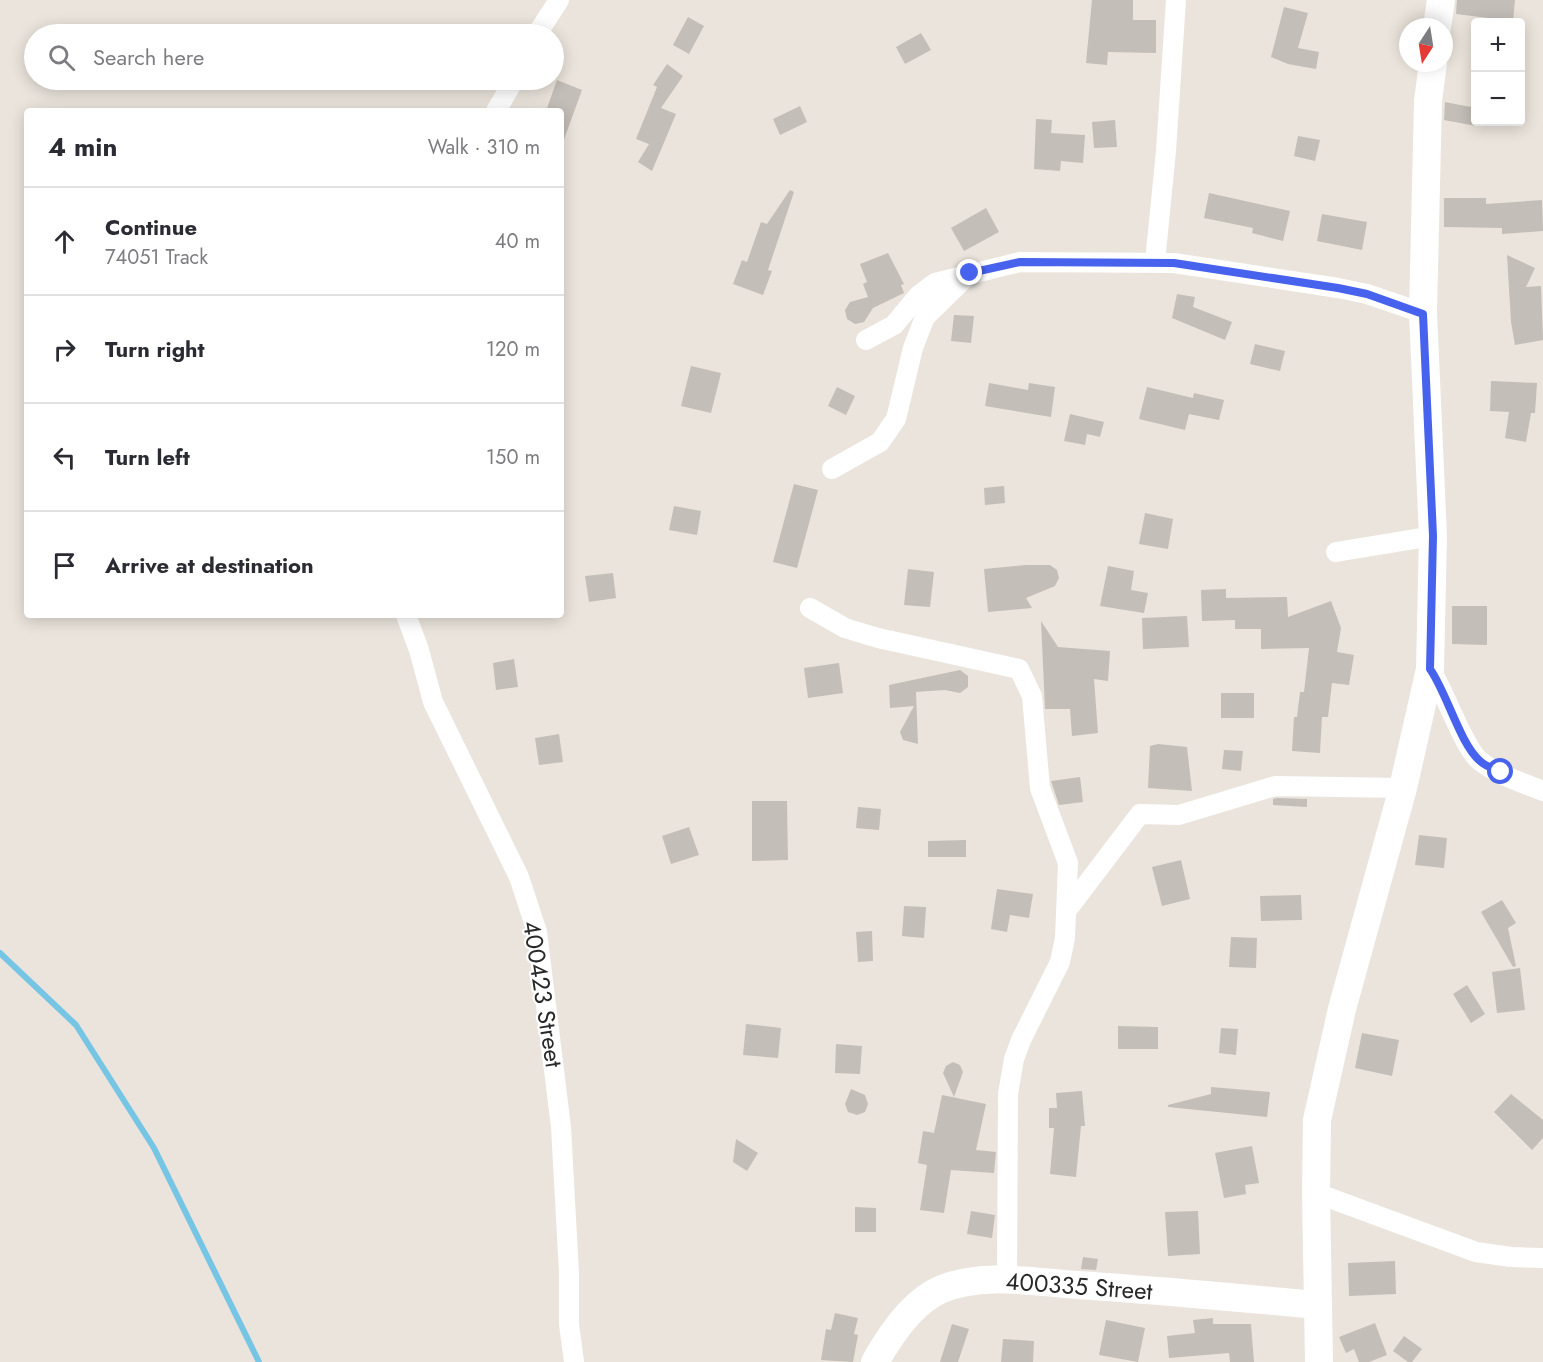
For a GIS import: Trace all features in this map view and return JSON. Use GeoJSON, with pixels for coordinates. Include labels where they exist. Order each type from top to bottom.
{"type":"FeatureCollection","features":[{"type":"Feature","properties":{"kind":"street"},"geometry":{"type":"LineString","coordinates":[[543,24],[559,0]]}},
{"type":"Feature","properties":{"kind":"street"},"geometry":{"type":"LineString","coordinates":[[1155,262],[1166,151],[1176,0]]}},
{"type":"Feature","properties":{"kind":"street"},"geometry":{"type":"LineString","coordinates":[[1438,18],[1441,0]]}},
{"type":"Feature","properties":{"kind":"street"},"geometry":{"type":"LineString","coordinates":[[1319,1362],[1317,1120],[1342,1009],[1403,788],[1430,669],[1433,536],[1423,314],[1428,100],[1432,72]]}},
{"type":"Feature","properties":{"kind":"street"},"geometry":{"type":"LineString","coordinates":[[498,108],[508,90]]}},
{"type":"Feature","properties":{"kind":"street"},"geometry":{"type":"LineString","coordinates":[[866,340],[894,325],[919,295],[935,283],[1020,262],[1155,262],[1338,288],[1367,294],[1423,314]]}},
{"type":"Feature","properties":{"kind":"street"},"geometry":{"type":"LineString","coordinates":[[832,469],[880,442],[896,419],[913,348],[925,317],[970,273]]}},
{"type":"Feature","properties":{"kind":"street"},"geometry":{"type":"LineString","coordinates":[[1336,552],[1433,536]]}},
{"type":"Feature","properties":{"kind":"street"},"geometry":{"type":"LineString","coordinates":[[810,608],[845,628],[878,638],[1019,669],[1032,696],[1040,788],[1068,863],[1066,910],[1060,962],[1021,1040],[1012,1070],[1006,1143],[1007,1280]]}},
{"type":"Feature","properties":{"kind":"street","name":"400423 Street"},"geometry":{"type":"LineString","coordinates":[[407,618],[419,650],[433,702],[519,877],[537,932],[561,1126],[569,1272],[569,1324],[574,1362]]}},
{"type":"Feature","properties":{"kind":"street"},"geometry":{"type":"LineString","coordinates":[[1430,669],[1442,686],[1464,738],[1479,760],[1543,791]]}},
{"type":"Feature","properties":{"kind":"street"},"geometry":{"type":"LineString","coordinates":[[1066,910],[1140,814],[1179,815],[1275,786],[1403,788]]}},
{"type":"Feature","properties":{"kind":"street"},"geometry":{"type":"LineString","coordinates":[[1316,1193],[1476,1251],[1511,1257],[1543,1258]]}},
{"type":"Feature","properties":{"kind":"street","name":"400335 Street"},"geometry":{"type":"LineString","coordinates":[[875,1362],[884,1347],[921,1303],[939,1290],[968,1280],[1007,1280],[1318,1305]]}},
{"type":"Feature","properties":{"kind":"building"},"geometry":{"type":"Polygon","coordinates":[[[1092,0],[1133,0],[1133,20],[1156,20],[1156,53],[1108,52],[1107,65],[1086,63],[1092,0]]]}},
{"type":"Feature","properties":{"kind":"building"},"geometry":{"type":"Polygon","coordinates":[[[1457,0],[1515,0],[1513,18],[1456,14],[1457,0]]]}},
{"type":"Feature","properties":{"kind":"building"},"geometry":{"type":"Polygon","coordinates":[[[1284,7],[1308,13],[1298,48],[1319,52],[1316,69],[1288,64],[1271,57],[1284,7]]]}},
{"type":"Feature","properties":{"kind":"building"},"geometry":{"type":"Polygon","coordinates":[[[688,17],[704,26],[689,54],[673,45],[688,17]]]}},
{"type":"Feature","properties":{"kind":"building"},"geometry":{"type":"Polygon","coordinates":[[[921,33],[931,50],[905,64],[896,47],[921,33]]]}},
{"type":"Feature","properties":{"kind":"building"},"geometry":{"type":"Polygon","coordinates":[[[667,64],[683,76],[661,108],[676,114],[652,171],[638,162],[649,144],[636,139],[657,87],[653,85],[667,64]]]}},
{"type":"Feature","properties":{"kind":"building"},"geometry":{"type":"Polygon","coordinates":[[[564,83],[582,90],[564,139],[564,108],[547,108],[553,90],[564,90],[564,83]]]}},
{"type":"Feature","properties":{"kind":"building"},"geometry":{"type":"Polygon","coordinates":[[[1445,102],[1471,107],[1471,125],[1444,120],[1445,102]]]}},
{"type":"Feature","properties":{"kind":"building"},"geometry":{"type":"Polygon","coordinates":[[[800,106],[807,122],[780,135],[773,119],[800,106]]]}},
{"type":"Feature","properties":{"kind":"building"},"geometry":{"type":"Polygon","coordinates":[[[1036,119],[1052,120],[1051,133],[1085,135],[1083,163],[1061,161],[1060,171],[1034,169],[1036,119]]]}},
{"type":"Feature","properties":{"kind":"building"},"geometry":{"type":"Polygon","coordinates":[[[1115,120],[1117,147],[1094,148],[1092,122],[1115,120]]]}},
{"type":"Feature","properties":{"kind":"building"},"geometry":{"type":"Polygon","coordinates":[[[1298,136],[1320,140],[1315,161],[1294,156],[1298,136]]]}},
{"type":"Feature","properties":{"kind":"building"},"geometry":{"type":"Polygon","coordinates":[[[790,190],[794,192],[768,270],[772,271],[763,295],[733,284],[742,260],[747,262],[761,222],[767,224],[790,190]]]}},
{"type":"Feature","properties":{"kind":"building"},"geometry":{"type":"Polygon","coordinates":[[[1209,193],[1290,211],[1283,241],[1252,233],[1253,228],[1204,218],[1209,193]]]}},
{"type":"Feature","properties":{"kind":"building"},"geometry":{"type":"Polygon","coordinates":[[[1444,198],[1486,198],[1486,204],[1542,200],[1543,231],[1502,234],[1502,228],[1444,227],[1444,198]]]}},
{"type":"Feature","properties":{"kind":"building"},"geometry":{"type":"Polygon","coordinates":[[[986,208],[999,232],[964,251],[951,228],[986,208]]]}},
{"type":"Feature","properties":{"kind":"building"},"geometry":{"type":"Polygon","coordinates":[[[1322,214],[1367,222],[1362,250],[1317,241],[1322,214]]]}},
{"type":"Feature","properties":{"kind":"building"},"geometry":{"type":"Polygon","coordinates":[[[888,253],[904,284],[901,285],[904,293],[873,308],[864,322],[855,324],[847,319],[845,310],[850,302],[868,297],[863,284],[867,282],[860,264],[888,253]]]}},
{"type":"Feature","properties":{"kind":"building"},"geometry":{"type":"Polygon","coordinates":[[[1507,255],[1535,268],[1526,287],[1541,286],[1543,340],[1515,345],[1511,322],[1507,255]]]}},
{"type":"Feature","properties":{"kind":"building"},"geometry":{"type":"Polygon","coordinates":[[[1177,294],[1195,297],[1193,307],[1232,322],[1225,340],[1172,318],[1177,294]]]}},
{"type":"Feature","properties":{"kind":"building"},"geometry":{"type":"Polygon","coordinates":[[[954,315],[974,316],[971,343],[951,341],[954,315]]]}},
{"type":"Feature","properties":{"kind":"building"},"geometry":{"type":"Polygon","coordinates":[[[1255,344],[1285,351],[1280,371],[1250,364],[1255,344]]]}},
{"type":"Feature","properties":{"kind":"building"},"geometry":{"type":"Polygon","coordinates":[[[691,366],[721,373],[711,413],[681,406],[691,366]]]}},
{"type":"Feature","properties":{"kind":"building"},"geometry":{"type":"Polygon","coordinates":[[[1491,381],[1537,383],[1535,413],[1531,413],[1526,442],[1505,438],[1509,412],[1490,411],[1491,381]]]}},
{"type":"Feature","properties":{"kind":"building"},"geometry":{"type":"Polygon","coordinates":[[[989,383],[1028,390],[1029,383],[1055,387],[1051,417],[985,406],[989,383]]]}},
{"type":"Feature","properties":{"kind":"building"},"geometry":{"type":"Polygon","coordinates":[[[837,387],[855,396],[846,415],[828,406],[837,387]]]}},
{"type":"Feature","properties":{"kind":"building"},"geometry":{"type":"Polygon","coordinates":[[[1147,387],[1193,398],[1194,393],[1224,400],[1219,420],[1189,414],[1185,430],[1139,419],[1147,387]]]}},
{"type":"Feature","properties":{"kind":"building"},"geometry":{"type":"Polygon","coordinates":[[[1070,414],[1104,422],[1100,437],[1087,434],[1085,445],[1064,441],[1070,414]]]}},
{"type":"Feature","properties":{"kind":"building"},"geometry":{"type":"Polygon","coordinates":[[[794,484],[818,490],[797,568],[773,562],[794,484]]]}},
{"type":"Feature","properties":{"kind":"building"},"geometry":{"type":"Polygon","coordinates":[[[1004,486],[1005,503],[985,505],[984,488],[1004,486]]]}},
{"type":"Feature","properties":{"kind":"building"},"geometry":{"type":"Polygon","coordinates":[[[674,506],[701,511],[697,535],[669,530],[674,506]]]}},
{"type":"Feature","properties":{"kind":"building"},"geometry":{"type":"Polygon","coordinates":[[[1145,513],[1173,519],[1168,549],[1139,544],[1145,513]]]}},
{"type":"Feature","properties":{"kind":"building"},"geometry":{"type":"Polygon","coordinates":[[[1050,565],[1057,570],[1059,578],[1055,586],[1026,598],[1032,608],[988,612],[984,569],[1050,565]]]}},
{"type":"Feature","properties":{"kind":"building"},"geometry":{"type":"Polygon","coordinates":[[[1108,566],[1134,571],[1131,590],[1148,593],[1144,613],[1100,606],[1108,566]]]}},
{"type":"Feature","properties":{"kind":"building"},"geometry":{"type":"Polygon","coordinates":[[[908,569],[934,572],[930,607],[904,605],[908,569]]]}},
{"type":"Feature","properties":{"kind":"building"},"geometry":{"type":"Polygon","coordinates":[[[613,573],[616,598],[589,602],[585,576],[613,573]]]}},
{"type":"Feature","properties":{"kind":"building"},"geometry":{"type":"Polygon","coordinates":[[[1226,589],[1226,598],[1287,597],[1288,617],[1331,601],[1341,628],[1337,652],[1354,655],[1349,685],[1332,683],[1328,717],[1322,717],[1320,753],[1292,751],[1294,717],[1297,717],[1300,692],[1304,692],[1309,648],[1261,649],[1261,629],[1235,629],[1235,620],[1202,621],[1201,590],[1226,589]]]}},
{"type":"Feature","properties":{"kind":"building"},"geometry":{"type":"Polygon","coordinates":[[[1452,606],[1487,606],[1487,645],[1452,644],[1452,606]]]}},
{"type":"Feature","properties":{"kind":"building"},"geometry":{"type":"Polygon","coordinates":[[[1187,616],[1189,647],[1143,649],[1142,618],[1187,616]]]}},
{"type":"Feature","properties":{"kind":"building"},"geometry":{"type":"Polygon","coordinates":[[[1041,621],[1058,647],[1110,651],[1108,681],[1094,679],[1098,733],[1072,736],[1070,709],[1045,709],[1041,621]]]}},
{"type":"Feature","properties":{"kind":"building"},"geometry":{"type":"Polygon","coordinates":[[[514,659],[518,687],[496,690],[493,663],[514,659]]]}},
{"type":"Feature","properties":{"kind":"building"},"geometry":{"type":"Polygon","coordinates":[[[839,663],[843,693],[808,698],[804,668],[839,663]]]}},
{"type":"Feature","properties":{"kind":"building"},"geometry":{"type":"Polygon","coordinates":[[[960,670],[968,676],[968,687],[960,693],[945,690],[916,692],[918,744],[903,740],[900,732],[914,706],[890,708],[889,685],[960,670]]]}},
{"type":"Feature","properties":{"kind":"building"},"geometry":{"type":"Polygon","coordinates":[[[1221,693],[1254,693],[1254,718],[1221,718],[1221,693]]]}},
{"type":"Feature","properties":{"kind":"building"},"geometry":{"type":"Polygon","coordinates":[[[559,734],[563,762],[539,765],[535,738],[559,734]]]}},
{"type":"Feature","properties":{"kind":"building"},"geometry":{"type":"Polygon","coordinates":[[[1158,744],[1187,747],[1192,791],[1148,788],[1150,746],[1158,744]]]}},
{"type":"Feature","properties":{"kind":"building"},"geometry":{"type":"Polygon","coordinates":[[[1224,750],[1243,751],[1241,771],[1222,769],[1224,750]]]}},
{"type":"Feature","properties":{"kind":"building"},"geometry":{"type":"Polygon","coordinates":[[[1080,777],[1083,802],[1059,805],[1051,781],[1080,777]]]}},
{"type":"Feature","properties":{"kind":"building"},"geometry":{"type":"Polygon","coordinates":[[[1273,799],[1307,799],[1307,807],[1273,805],[1273,799]]]}},
{"type":"Feature","properties":{"kind":"building"},"geometry":{"type":"Polygon","coordinates":[[[752,801],[787,801],[788,860],[752,861],[752,801]]]}},
{"type":"Feature","properties":{"kind":"building"},"geometry":{"type":"Polygon","coordinates":[[[858,807],[881,809],[879,830],[856,828],[858,807]]]}},
{"type":"Feature","properties":{"kind":"building"},"geometry":{"type":"Polygon","coordinates":[[[689,827],[699,855],[671,864],[662,836],[689,827]]]}},
{"type":"Feature","properties":{"kind":"building"},"geometry":{"type":"Polygon","coordinates":[[[1419,835],[1447,838],[1444,868],[1415,865],[1419,835]]]}},
{"type":"Feature","properties":{"kind":"building"},"geometry":{"type":"Polygon","coordinates":[[[966,840],[966,857],[928,857],[928,841],[966,840]]]}},
{"type":"Feature","properties":{"kind":"building"},"geometry":{"type":"Polygon","coordinates":[[[1181,860],[1190,899],[1162,906],[1152,867],[1181,860]]]}},
{"type":"Feature","properties":{"kind":"building"},"geometry":{"type":"Polygon","coordinates":[[[997,889],[1033,894],[1029,918],[1010,915],[1007,932],[991,929],[997,889]]]}},
{"type":"Feature","properties":{"kind":"building"},"geometry":{"type":"Polygon","coordinates":[[[1301,895],[1302,920],[1261,921],[1260,896],[1301,895]]]}},
{"type":"Feature","properties":{"kind":"building"},"geometry":{"type":"Polygon","coordinates":[[[1502,900],[1516,923],[1508,928],[1516,966],[1513,967],[1481,912],[1502,900]]]}},
{"type":"Feature","properties":{"kind":"building"},"geometry":{"type":"Polygon","coordinates":[[[904,906],[926,907],[924,938],[902,936],[904,906]]]}},
{"type":"Feature","properties":{"kind":"building"},"geometry":{"type":"Polygon","coordinates":[[[872,931],[873,961],[858,962],[856,932],[872,931]]]}},
{"type":"Feature","properties":{"kind":"building"},"geometry":{"type":"Polygon","coordinates":[[[1231,937],[1257,938],[1256,968],[1229,967],[1231,937]]]}},
{"type":"Feature","properties":{"kind":"building"},"geometry":{"type":"Polygon","coordinates":[[[1520,968],[1525,1010],[1497,1013],[1492,972],[1520,968]]]}},
{"type":"Feature","properties":{"kind":"building"},"geometry":{"type":"Polygon","coordinates":[[[1467,985],[1485,1014],[1471,1023],[1453,994],[1467,985]]]}},
{"type":"Feature","properties":{"kind":"building"},"geometry":{"type":"Polygon","coordinates":[[[746,1024],[781,1028],[778,1058],[743,1055],[746,1024]]]}},
{"type":"Feature","properties":{"kind":"building"},"geometry":{"type":"Polygon","coordinates":[[[1118,1026],[1158,1027],[1158,1049],[1118,1049],[1118,1026]]]}},
{"type":"Feature","properties":{"kind":"building"},"geometry":{"type":"Polygon","coordinates":[[[1221,1028],[1238,1029],[1236,1055],[1219,1053],[1221,1028]]]}},
{"type":"Feature","properties":{"kind":"building"},"geometry":{"type":"Polygon","coordinates":[[[1362,1033],[1399,1040],[1392,1076],[1355,1068],[1362,1033]]]}},
{"type":"Feature","properties":{"kind":"building"},"geometry":{"type":"Polygon","coordinates":[[[836,1044],[862,1046],[860,1074],[835,1073],[836,1044]]]}},
{"type":"Feature","properties":{"kind":"building"},"geometry":{"type":"Polygon","coordinates":[[[953,1062],[960,1065],[963,1072],[954,1097],[943,1073],[946,1066],[953,1062]]]}},
{"type":"Feature","properties":{"kind":"building"},"geometry":{"type":"Polygon","coordinates":[[[1211,1087],[1270,1092],[1267,1117],[1168,1107],[1168,1105],[1211,1094],[1211,1087]]]}},
{"type":"Feature","properties":{"kind":"building"},"geometry":{"type":"Polygon","coordinates":[[[851,1089],[865,1095],[868,1104],[865,1112],[857,1115],[848,1112],[845,1104],[851,1089]]]}},
{"type":"Feature","properties":{"kind":"building"},"geometry":{"type":"Polygon","coordinates":[[[1082,1091],[1085,1126],[1081,1126],[1076,1177],[1050,1174],[1054,1128],[1049,1128],[1049,1108],[1057,1108],[1056,1093],[1082,1091]]]}},
{"type":"Feature","properties":{"kind":"building"},"geometry":{"type":"Polygon","coordinates":[[[1511,1094],[1543,1120],[1543,1138],[1532,1150],[1494,1112],[1511,1094]]]}},
{"type":"Feature","properties":{"kind":"building"},"geometry":{"type":"Polygon","coordinates":[[[942,1095],[986,1104],[976,1150],[996,1152],[994,1173],[951,1170],[944,1213],[920,1210],[927,1165],[918,1163],[923,1131],[934,1133],[942,1095]]]}},
{"type":"Feature","properties":{"kind":"building"},"geometry":{"type":"Polygon","coordinates":[[[736,1139],[758,1153],[747,1171],[733,1162],[736,1139]]]}},
{"type":"Feature","properties":{"kind":"building"},"geometry":{"type":"Polygon","coordinates":[[[1252,1146],[1259,1183],[1245,1185],[1246,1194],[1224,1198],[1215,1153],[1252,1146]]]}},
{"type":"Feature","properties":{"kind":"building"},"geometry":{"type":"Polygon","coordinates":[[[855,1207],[876,1208],[876,1232],[855,1232],[855,1207]]]}},
{"type":"Feature","properties":{"kind":"building"},"geometry":{"type":"Polygon","coordinates":[[[971,1211],[995,1215],[992,1238],[967,1234],[971,1211]]]}},
{"type":"Feature","properties":{"kind":"building"},"geometry":{"type":"Polygon","coordinates":[[[1198,1211],[1200,1254],[1168,1256],[1165,1212],[1198,1211]]]}},
{"type":"Feature","properties":{"kind":"building"},"geometry":{"type":"Polygon","coordinates":[[[1083,1257],[1098,1259],[1096,1270],[1081,1269],[1083,1257]]]}},
{"type":"Feature","properties":{"kind":"building"},"geometry":{"type":"Polygon","coordinates":[[[1395,1261],[1396,1294],[1349,1296],[1348,1263],[1395,1261]]]}},
{"type":"Feature","properties":{"kind":"building"},"geometry":{"type":"Polygon","coordinates":[[[835,1313],[858,1318],[854,1334],[858,1335],[853,1362],[821,1360],[826,1329],[831,1330],[835,1313]]]}},
{"type":"Feature","properties":{"kind":"building"},"geometry":{"type":"Polygon","coordinates":[[[1213,1318],[1213,1324],[1251,1324],[1254,1362],[1230,1362],[1229,1353],[1169,1358],[1167,1336],[1195,1333],[1193,1320],[1213,1318]]]}},
{"type":"Feature","properties":{"kind":"building"},"geometry":{"type":"Polygon","coordinates":[[[1106,1320],[1145,1328],[1138,1362],[1099,1355],[1106,1320]]]}},
{"type":"Feature","properties":{"kind":"building"},"geometry":{"type":"Polygon","coordinates":[[[1375,1323],[1387,1355],[1369,1362],[1359,1362],[1354,1349],[1346,1353],[1339,1337],[1375,1323]]]}},
{"type":"Feature","properties":{"kind":"building"},"geometry":{"type":"Polygon","coordinates":[[[952,1324],[969,1329],[958,1362],[940,1362],[952,1324]]]}},
{"type":"Feature","properties":{"kind":"building"},"geometry":{"type":"Polygon","coordinates":[[[1404,1336],[1422,1349],[1412,1362],[1408,1362],[1393,1351],[1404,1336]]]}},
{"type":"Feature","properties":{"kind":"building"},"geometry":{"type":"Polygon","coordinates":[[[1003,1339],[1034,1341],[1033,1362],[1001,1362],[1003,1339]]]}},
{"type":"Feature","properties":{"kind":"waterway"},"geometry":{"type":"LineString","coordinates":[[0,953],[76,1025],[154,1148],[259,1362]]}},
{"type":"Feature","properties":{"kind":"route"},"geometry":{"type":"LineString","coordinates":[[970,273],[1020,262],[1174,263],[1338,288],[1367,294],[1423,314],[1433,536],[1430,669],[1442,686],[1464,738],[1479,760],[1501,772]]}}]}
